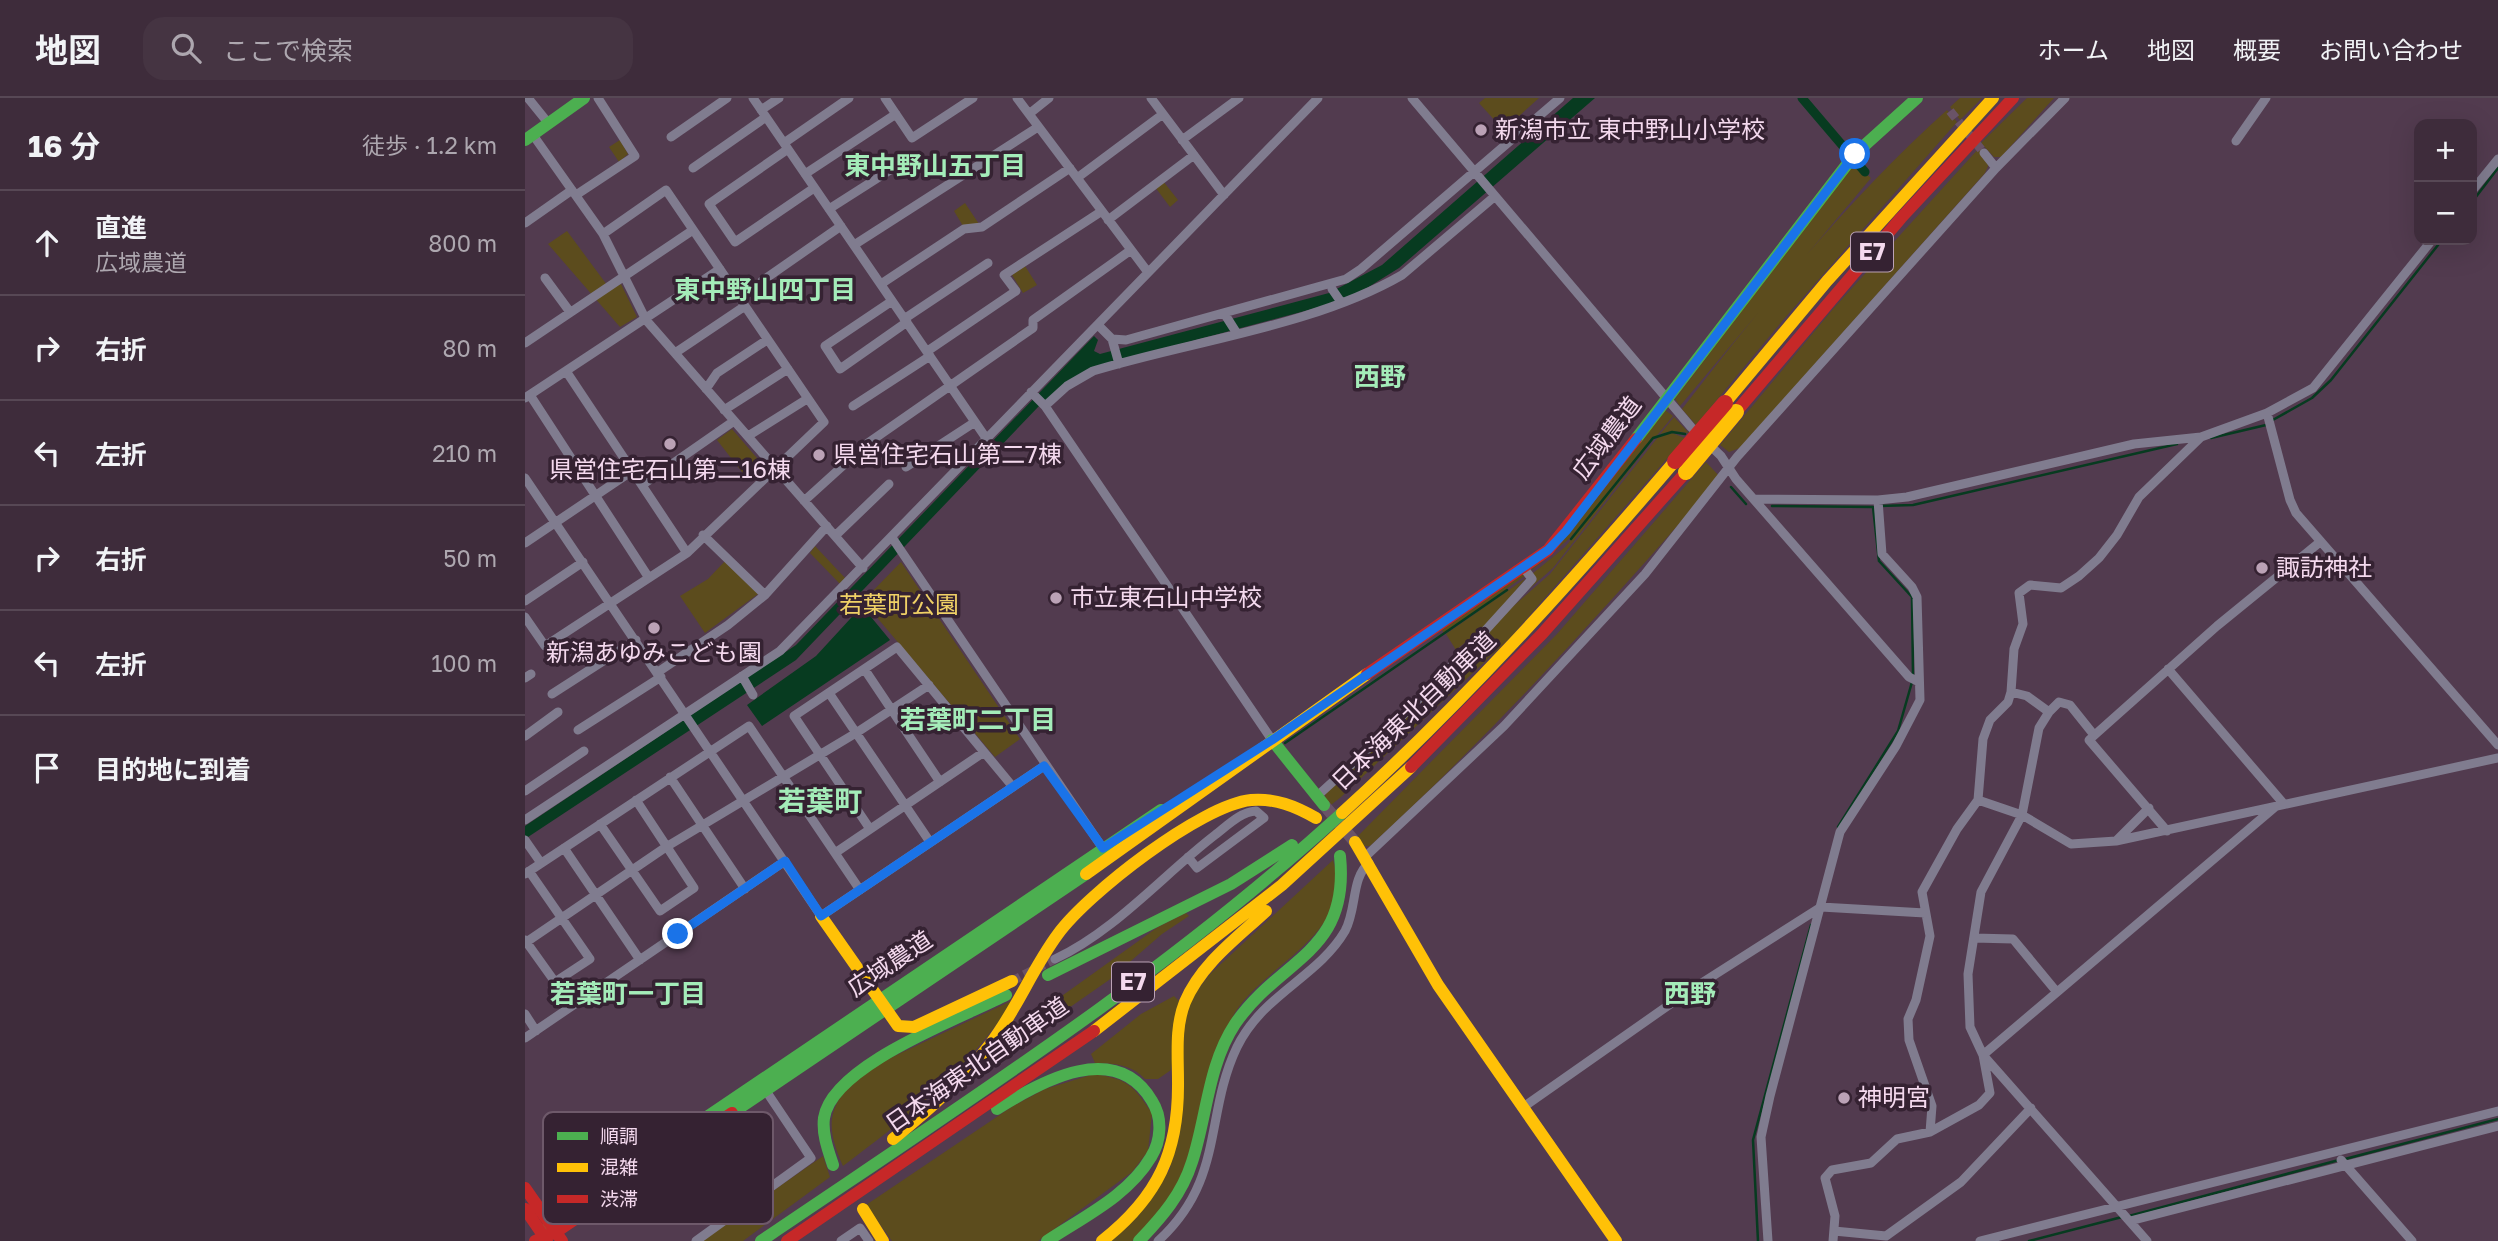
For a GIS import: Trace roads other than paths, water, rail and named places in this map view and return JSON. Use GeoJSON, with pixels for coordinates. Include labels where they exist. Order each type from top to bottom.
{"type":"FeatureCollection","features":[{"type":"Feature","properties":{"kind":"main road"},"geometry":{"type":"LineString","coordinates":[[529,137],[584,98]]}},
{"type":"Feature","properties":{"kind":"main road","name":"広域農道"},"geometry":{"type":"LineString","coordinates":[[725,1112],[1548,550],[1566,531],[1855,154],[1917,98]]}},
{"type":"Feature","properties":{"kind":"main road","name":"日本海東北自動車道"},"geometry":{"type":"LineString","coordinates":[[761,1241],[784,1238],[1025,1078],[1172,972],[1281,886],[1391,789],[1509,672],[1730,407],[1827,281],[1993,98]]}},
{"type":"Feature","properties":{"kind":"main road","name":"日本海東北自動車道"},"geometry":{"type":"LineString","coordinates":[[1730,407],[2014,98]]}},
{"type":"Feature","properties":{"kind":"main road","name":"日本海東北自動車道"},"geometry":{"type":"LineString","coordinates":[[784,1238],[1232,907],[1378,781],[1464,698],[1681,466]]}},
{"type":"Feature","properties":{"kind":"main road"},"geometry":{"type":"LineString","coordinates":[[1048,975],[1198,902],[1266,863],[1294,844],[1464,698]]}},
{"type":"Feature","properties":{"kind":"main road"},"geometry":{"type":"LineString","coordinates":[[1272,740],[1319,807]]}},
{"type":"Feature","properties":{"kind":"main road"},"geometry":{"type":"LineString","coordinates":[[1102,1241],[1116,1231],[1147,1199],[1169,1157],[1176,1131],[1178,1026],[1191,990],[1204,971],[1391,789]]}},
{"type":"Feature","properties":{"kind":"main road"},"geometry":{"type":"LineString","coordinates":[[784,1238],[954,1088],[1002,1028],[1054,939],[1083,906],[1207,814],[1224,806],[1244,799],[1270,798],[1319,807]]}},
{"type":"Feature","properties":{"kind":"main road"},"geometry":{"type":"LineString","coordinates":[[1355,842],[1423,961],[1616,1241]]}},
{"type":"Feature","properties":{"kind":"main road"},"geometry":{"type":"LineString","coordinates":[[1139,1241],[1165,1214],[1188,1177],[1196,1158],[1220,1055],[1241,1015],[1255,998],[1310,951],[1334,922],[1344,892],[1340,856]]}},
{"type":"Feature","properties":{"kind":"main road"},"geometry":{"type":"LineString","coordinates":[[821,916],[898,1026],[914,1027],[1009,988],[866,1065],[842,1082],[829,1101],[824,1124],[833,1165]]}},
{"type":"Feature","properties":{"kind":"main road"},"geometry":{"type":"LineString","coordinates":[[784,1238],[863,1197],[1001,1106],[1038,1087],[1087,1069],[1103,1068],[1131,1076],[1151,1096],[1157,1111],[1160,1127],[1151,1156],[1143,1169],[1116,1194],[1047,1241]]}},
{"type":"Feature","properties":{"kind":"main road"},"geometry":{"type":"LineString","coordinates":[[525,1188],[549,1236]]}},
{"type":"Feature","properties":{"kind":"main road"},"geometry":{"type":"LineString","coordinates":[[525,1209],[549,1236]]}},
{"type":"Feature","properties":{"kind":"main road"},"geometry":{"type":"LineString","coordinates":[[863,1209],[883,1241]]}},
{"type":"Feature","properties":{"kind":"main road","name":"広域農道"},"geometry":{"type":"LineString","coordinates":[[549,1236],[566,1224]]}},
{"type":"Feature","properties":{"kind":"street"},"geometry":{"type":"LineString","coordinates":[[528,98],[549,124]]}},
{"type":"Feature","properties":{"kind":"street"},"geometry":{"type":"LineString","coordinates":[[525,223],[635,156],[597,98]]}},
{"type":"Feature","properties":{"kind":"street"},"geometry":{"type":"LineString","coordinates":[[671,137],[727,98]]}},
{"type":"Feature","properties":{"kind":"street"},"geometry":{"type":"LineString","coordinates":[[753,98],[986,438]]}},
{"type":"Feature","properties":{"kind":"street"},"geometry":{"type":"LineString","coordinates":[[693,168],[764,114],[779,98]]}},
{"type":"Feature","properties":{"kind":"street"},"geometry":{"type":"LineString","coordinates":[[814,188],[735,242],[709,204],[849,98]]}},
{"type":"Feature","properties":{"kind":"street"},"geometry":{"type":"LineString","coordinates":[[885,98],[912,138],[973,98]]}},
{"type":"Feature","properties":{"kind":"street"},"geometry":{"type":"LineString","coordinates":[[1017,98],[1147,271]]}},
{"type":"Feature","properties":{"kind":"street"},"geometry":{"type":"LineString","coordinates":[[1029,114],[1049,98]]}},
{"type":"Feature","properties":{"kind":"street"},"geometry":{"type":"LineString","coordinates":[[1182,139],[1239,98]]}},
{"type":"Feature","properties":{"kind":"street"},"geometry":{"type":"LineString","coordinates":[[525,820],[779,652],[893,539],[986,438],[1033,393],[1147,271],[1318,98]]}},
{"type":"Feature","properties":{"kind":"street"},"geometry":{"type":"LineString","coordinates":[[1412,98],[1470,164],[1475,176],[1666,398],[1730,468],[1909,677],[1919,682]]}},
{"type":"Feature","properties":{"kind":"street"},"geometry":{"type":"LineString","coordinates":[[1113,344],[1225,316],[1346,279],[1475,176],[1560,98]]}},
{"type":"Feature","properties":{"kind":"street"},"geometry":{"type":"LineString","coordinates":[[1158,1241],[1179,1217],[1202,1180],[1210,1157],[1229,1068],[1247,1028],[1279,993],[1338,941],[1354,911],[1358,875],[1367,860],[1504,726],[1645,574],[1730,468],[1996,169],[2065,98]]}},
{"type":"Feature","properties":{"kind":"street"},"geometry":{"type":"LineString","coordinates":[[2236,141],[2266,98]]}},
{"type":"Feature","properties":{"kind":"street"},"geometry":{"type":"LineString","coordinates":[[1153,99],[1224,195]]}},
{"type":"Feature","properties":{"kind":"street"},"geometry":{"type":"LineString","coordinates":[[805,174],[896,114]]}},
{"type":"Feature","properties":{"kind":"street"},"geometry":{"type":"LineString","coordinates":[[1077,178],[1163,114]]}},
{"type":"Feature","properties":{"kind":"street"},"geometry":{"type":"LineString","coordinates":[[854,245],[1038,127]]}},
{"type":"Feature","properties":{"kind":"street"},"geometry":{"type":"LineString","coordinates":[[529,137],[574,192],[603,234],[646,320],[863,568]]}},
{"type":"Feature","properties":{"kind":"street"},"geometry":{"type":"LineString","coordinates":[[1984,153],[1996,169]]}},
{"type":"Feature","properties":{"kind":"street"},"geometry":{"type":"LineString","coordinates":[[1108,220],[1194,155]]}},
{"type":"Feature","properties":{"kind":"street"},"geometry":{"type":"LineString","coordinates":[[829,209],[909,158]]}},
{"type":"Feature","properties":{"kind":"street"},"geometry":{"type":"LineString","coordinates":[[2477,185],[2498,159]]}},
{"type":"Feature","properties":{"kind":"street"},"geometry":{"type":"LineString","coordinates":[[881,284],[964,229],[982,227],[1070,169]]}},
{"type":"Feature","properties":{"kind":"street"},"geometry":{"type":"LineString","coordinates":[[525,617],[545,646],[612,604],[687,553],[773,467],[824,422],[666,190],[603,234]]}},
{"type":"Feature","properties":{"kind":"street"},"geometry":{"type":"LineString","coordinates":[[1044,405],[1083,376],[1118,363],[1343,304],[1385,285],[1402,275],[1492,196]]}},
{"type":"Feature","properties":{"kind":"street"},"geometry":{"type":"LineString","coordinates":[[853,405],[1016,291],[1004,275],[1102,211]]}},
{"type":"Feature","properties":{"kind":"street"},"geometry":{"type":"LineString","coordinates":[[762,281],[841,226]]}},
{"type":"Feature","properties":{"kind":"street"},"geometry":{"type":"LineString","coordinates":[[525,343],[693,230]]}},
{"type":"Feature","properties":{"kind":"street"},"geometry":{"type":"LineString","coordinates":[[1754,499],[1878,500],[1907,497],[2134,444],[2201,437],[2266,413],[2313,388],[2428,245]]}},
{"type":"Feature","properties":{"kind":"street"},"geometry":{"type":"LineString","coordinates":[[804,501],[868,443],[1033,328],[1033,320],[1131,250]]}},
{"type":"Feature","properties":{"kind":"street"},"geometry":{"type":"LineString","coordinates":[[892,301],[825,346],[840,369],[988,263]]}},
{"type":"Feature","properties":{"kind":"street"},"geometry":{"type":"LineString","coordinates":[[649,578],[527,397],[720,269]]}},
{"type":"Feature","properties":{"kind":"street"},"geometry":{"type":"LineString","coordinates":[[544,278],[570,312]]}},
{"type":"Feature","properties":{"kind":"street"},"geometry":{"type":"LineString","coordinates":[[1332,289],[1341,302]]}},
{"type":"Feature","properties":{"kind":"street"},"geometry":{"type":"LineString","coordinates":[[675,354],[745,306]]}},
{"type":"Feature","properties":{"kind":"street"},"geometry":{"type":"LineString","coordinates":[[1225,316],[1236,331]]}},
{"type":"Feature","properties":{"kind":"street"},"geometry":{"type":"LineString","coordinates":[[1098,326],[1113,344],[1118,363]]}},
{"type":"Feature","properties":{"kind":"street"},"geometry":{"type":"LineString","coordinates":[[706,389],[717,373],[768,340]]}},
{"type":"Feature","properties":{"kind":"street"},"geometry":{"type":"LineString","coordinates":[[724,410],[788,369]]}},
{"type":"Feature","properties":{"kind":"street"},"geometry":{"type":"LineString","coordinates":[[566,371],[687,553]]}},
{"type":"Feature","properties":{"kind":"street"},"geometry":{"type":"LineString","coordinates":[[1033,393],[1044,405],[1272,740]]}},
{"type":"Feature","properties":{"kind":"street"},"geometry":{"type":"LineString","coordinates":[[748,436],[807,398]]}},
{"type":"Feature","properties":{"kind":"street"},"geometry":{"type":"LineString","coordinates":[[2266,413],[2290,500],[2320,542],[2498,745]]}},
{"type":"Feature","properties":{"kind":"street"},"geometry":{"type":"LineString","coordinates":[[642,485],[734,421]]}},
{"type":"Feature","properties":{"kind":"street"},"geometry":{"type":"LineString","coordinates":[[906,467],[975,422]]}},
{"type":"Feature","properties":{"kind":"street"},"geometry":{"type":"LineString","coordinates":[[1930,1132],[1932,1106],[1909,1040],[1908,1019],[1916,1000],[1930,936],[1922,892],[1957,829],[1978,800],[1983,739],[1990,720],[2008,702],[2011,692],[2014,649],[2023,624],[2019,593],[2030,585],[2061,588],[2079,576],[2117,535],[2139,497],[2201,437]]}},
{"type":"Feature","properties":{"kind":"street"},"geometry":{"type":"LineString","coordinates":[[525,542],[632,471]]}},
{"type":"Feature","properties":{"kind":"street"},"geometry":{"type":"LineString","coordinates":[[526,483],[612,604],[821,916],[1044,766]]}},
{"type":"Feature","properties":{"kind":"street"},"geometry":{"type":"LineString","coordinates":[[835,536],[890,484]]}},
{"type":"Feature","properties":{"kind":"street"},"geometry":{"type":"LineString","coordinates":[[1768,1241],[1761,1137],[1840,832],[1920,699],[1917,597],[1912,587],[1882,554],[1878,500]]}},
{"type":"Feature","properties":{"kind":"street"},"geometry":{"type":"LineString","coordinates":[[579,730],[728,625],[765,595],[827,527]]}},
{"type":"Feature","properties":{"kind":"street"},"geometry":{"type":"LineString","coordinates":[[703,535],[765,595]]}},
{"type":"Feature","properties":{"kind":"street"},"geometry":{"type":"LineString","coordinates":[[893,539],[1044,766],[1106,853]]}},
{"type":"Feature","properties":{"kind":"street"},"geometry":{"type":"LineString","coordinates":[[2167,831],[2089,740],[2168,669],[2320,542]]}},
{"type":"Feature","properties":{"kind":"street"},"geometry":{"type":"LineString","coordinates":[[525,601],[583,562]]}},
{"type":"Feature","properties":{"kind":"street"},"geometry":{"type":"LineString","coordinates":[[1319,807],[1461,659],[1532,579],[1523,566]]}},
{"type":"Feature","properties":{"kind":"street"},"geometry":{"type":"LineString","coordinates":[[552,694],[636,640]]}},
{"type":"Feature","properties":{"kind":"street"},"geometry":{"type":"LineString","coordinates":[[870,829],[794,716],[897,648],[1013,786]]}},
{"type":"Feature","properties":{"kind":"street"},"geometry":{"type":"LineString","coordinates":[[2168,669],[2279,805]]}},
{"type":"Feature","properties":{"kind":"street"},"geometry":{"type":"LineString","coordinates":[[865,670],[940,782]]}},
{"type":"Feature","properties":{"kind":"street"},"geometry":{"type":"LineString","coordinates":[[742,676],[753,695]]}},
{"type":"Feature","properties":{"kind":"street"},"geometry":{"type":"LineString","coordinates":[[860,890],[783,776],[749,726],[527,872],[563,920],[590,959],[555,982],[526,941],[563,920],[666,847],[783,776],[856,733],[929,685]]}},
{"type":"Feature","properties":{"kind":"street"},"geometry":{"type":"LineString","coordinates":[[2011,692],[2027,696],[2049,712]]}},
{"type":"Feature","properties":{"kind":"street"},"geometry":{"type":"LineString","coordinates":[[829,693],[930,842]]}},
{"type":"Feature","properties":{"kind":"street"},"geometry":{"type":"LineString","coordinates":[[2094,734],[2070,705],[2059,702],[2039,727],[2022,815],[1981,892],[1968,974],[1969,1027],[1983,1055],[2147,1241]]}},
{"type":"Feature","properties":{"kind":"street"},"geometry":{"type":"LineString","coordinates":[[525,736],[558,712]]}},
{"type":"Feature","properties":{"kind":"street"},"geometry":{"type":"LineString","coordinates":[[525,791],[584,751]]}},
{"type":"Feature","properties":{"kind":"street"},"geometry":{"type":"LineString","coordinates":[[835,853],[984,752]]}},
{"type":"Feature","properties":{"kind":"street"},"geometry":{"type":"LineString","coordinates":[[1978,800],[2022,815],[2071,844],[2116,841],[2498,758]]}},
{"type":"Feature","properties":{"kind":"street"},"geometry":{"type":"LineString","coordinates":[[670,777],[745,888]]}},
{"type":"Feature","properties":{"kind":"street"},"geometry":{"type":"LineString","coordinates":[[600,824],[660,911],[694,888],[636,800]]}},
{"type":"Feature","properties":{"kind":"street"},"geometry":{"type":"LineString","coordinates":[[1983,1055],[2279,805]]}},
{"type":"Feature","properties":{"kind":"street"},"geometry":{"type":"LineString","coordinates":[[2116,841],[2149,808]]}},
{"type":"Feature","properties":{"kind":"street"},"geometry":{"type":"LineString","coordinates":[[1055,959],[1097,933],[1188,857],[1242,815],[1256,811],[1264,818],[1197,868],[1188,857]]}},
{"type":"Feature","properties":{"kind":"street"},"geometry":{"type":"LineString","coordinates":[[527,842],[541,863]]}},
{"type":"Feature","properties":{"kind":"street"},"geometry":{"type":"LineString","coordinates":[[564,848],[640,960]]}},
{"type":"Feature","properties":{"kind":"street"},"geometry":{"type":"LineString","coordinates":[[525,1038],[785,861]]}},
{"type":"Feature","properties":{"kind":"street"},"geometry":{"type":"LineString","coordinates":[[1522,1108],[1686,993],[1821,907],[1925,913]]}},
{"type":"Feature","properties":{"kind":"street"},"geometry":{"type":"LineString","coordinates":[[1974,938],[2013,939],[2056,991]]}},
{"type":"Feature","properties":{"kind":"street"},"geometry":{"type":"LineString","coordinates":[[525,1014],[536,1031]]}},
{"type":"Feature","properties":{"kind":"street"},"geometry":{"type":"LineString","coordinates":[[1983,1055],[1990,1093],[1979,1105],[1930,1132],[1897,1139],[1871,1163],[1832,1170],[1825,1178],[1835,1216],[1833,1236],[1887,1239],[1961,1182],[2031,1108]]}},
{"type":"Feature","properties":{"kind":"street"},"geometry":{"type":"LineString","coordinates":[[762,1086],[811,1158],[773,1185]]}},
{"type":"Feature","properties":{"kind":"street"},"geometry":{"type":"LineString","coordinates":[[1980,1241],[2498,1111]]}},
{"type":"Feature","properties":{"kind":"street"},"geometry":{"type":"LineString","coordinates":[[2130,1222],[2498,1126]]}},
{"type":"Feature","properties":{"kind":"street"},"geometry":{"type":"LineString","coordinates":[[2332,1152],[2346,1164],[2411,1241]]}},
{"type":"Feature","properties":{"kind":"street"},"geometry":{"type":"LineString","coordinates":[[696,1241],[720,1224]]}},
{"type":"Feature","properties":{"kind":"street"},"geometry":{"type":"LineString","coordinates":[[841,1241],[860,1228],[869,1241]]}},
{"type":"Feature","properties":{"kind":"waterway"},"geometry":{"type":"LineString","coordinates":[[1802,98],[1865,172]]}},
{"type":"Feature","properties":{"kind":"waterway"},"geometry":{"type":"LineString","coordinates":[[2477,195],[2498,168]]}},
{"type":"Feature","properties":{"kind":"waterway"},"geometry":{"type":"LineString","coordinates":[[2271,421],[2312,398],[2331,380],[2438,245]]}},
{"type":"Feature","properties":{"kind":"waterway"},"geometry":{"type":"LineString","coordinates":[[2211,438],[2266,425]]}},
{"type":"Feature","properties":{"kind":"waterway"},"geometry":{"type":"LineString","coordinates":[[1571,539],[1653,438],[1672,432],[1685,434]]}},
{"type":"Feature","properties":{"kind":"waterway"},"geometry":{"type":"LineString","coordinates":[[1879,506],[1913,505],[2177,444]]}},
{"type":"Feature","properties":{"kind":"waterway"},"geometry":{"type":"LineString","coordinates":[[1731,487],[1746,504]]}},
{"type":"Feature","properties":{"kind":"waterway"},"geometry":{"type":"LineString","coordinates":[[1772,506],[1873,507]]}},
{"type":"Feature","properties":{"kind":"waterway"},"geometry":{"type":"LineString","coordinates":[[1873,507],[1879,561],[1912,597],[1913,675]]}},
{"type":"Feature","properties":{"kind":"waterway"},"geometry":{"type":"LineString","coordinates":[[1285,743],[1507,590]]}},
{"type":"Feature","properties":{"kind":"waterway"},"geometry":{"type":"LineString","coordinates":[[1838,827],[1898,731],[1912,682]]}},
{"type":"Feature","properties":{"kind":"waterway"},"geometry":{"type":"LineString","coordinates":[[1758,1241],[1753,1140],[1811,925]]}},
{"type":"Feature","properties":{"kind":"waterway"},"geometry":{"type":"LineString","coordinates":[[2345,1159],[2498,1119]]}},
{"type":"Feature","properties":{"kind":"waterway"},"geometry":{"type":"LineString","coordinates":[[2129,1216],[2339,1160]]}},
{"type":"Feature","properties":{"kind":"waterway"},"geometry":{"type":"LineString","coordinates":[[2029,1241],[2122,1217]]}},
{"type":"Feature","properties":{"kind":"tunnel"},"geometry":{"type":"LineString","coordinates":[[1950,111],[1984,153]]}},
{"type":"Feature","properties":{"kind":"tunnel"},"geometry":{"type":"LineString","coordinates":[[1324,805],[1355,842]]}},
{"type":"Feature","properties":{"kind":"tunnel"},"geometry":{"type":"LineString","coordinates":[[1012,981],[1055,959]]}},
{"type":"Feature","properties":{"kind":"place","name":"新潟市立 東中野山小学校"},"geometry":{"type":"Point","coordinates":[1481,130]}},
{"type":"Feature","properties":{"kind":"place","name":"県営住宅石山第二16棟"},"geometry":{"type":"Point","coordinates":[670,444]}},
{"type":"Feature","properties":{"kind":"place","name":"県営住宅石山第二7棟"},"geometry":{"type":"Point","coordinates":[819,455]}},
{"type":"Feature","properties":{"kind":"place","name":"諏訪神社"},"geometry":{"type":"Point","coordinates":[2262,568]}},
{"type":"Feature","properties":{"kind":"place","name":"市立東石山中学校"},"geometry":{"type":"Point","coordinates":[1056,598]}},
{"type":"Feature","properties":{"kind":"place","name":"新潟あゆみこども園"},"geometry":{"type":"Point","coordinates":[654,628]}},
{"type":"Feature","properties":{"kind":"place","name":"神明宮"},"geometry":{"type":"Point","coordinates":[1844,1098]}},
{"type":"Feature","properties":{"kind":"district","name":"東中野山五丁目"},"geometry":{"type":"Point","coordinates":[935,166]}},
{"type":"Feature","properties":{"kind":"district","name":"東中野山四丁目"},"geometry":{"type":"Point","coordinates":[765,290]}},
{"type":"Feature","properties":{"kind":"district","name":"西野"},"geometry":{"type":"Point","coordinates":[1380,377]}},
{"type":"Feature","properties":{"kind":"district","name":"若葉町二丁目"},"geometry":{"type":"Point","coordinates":[978,720]}},
{"type":"Feature","properties":{"kind":"district","name":"若葉町"},"geometry":{"type":"Point","coordinates":[820,801]}},
{"type":"Feature","properties":{"kind":"district","name":"若葉町一丁目"},"geometry":{"type":"Point","coordinates":[628,994]}},
{"type":"Feature","properties":{"kind":"district","name":"西野"},"geometry":{"type":"Point","coordinates":[1690,994]}},
{"type":"Feature","properties":{"kind":"park label","name":"若葉町公園"},"geometry":{"type":"Point","coordinates":[899,605]}}]}
